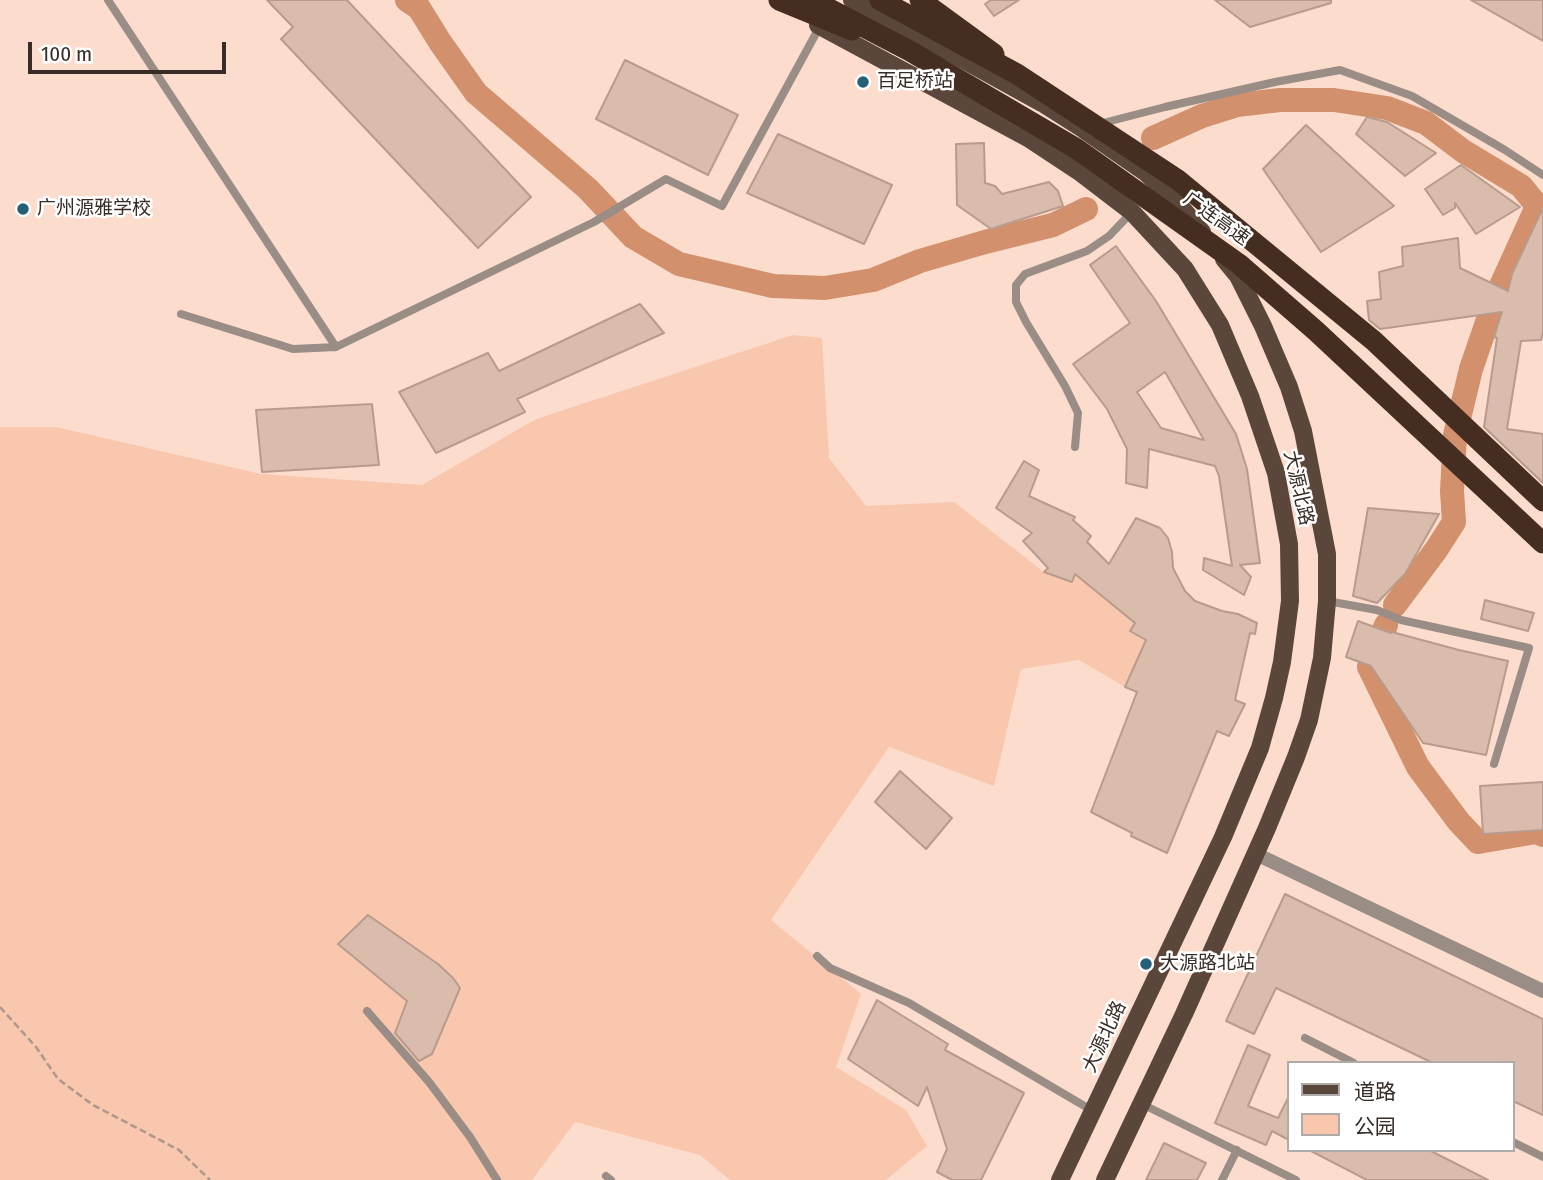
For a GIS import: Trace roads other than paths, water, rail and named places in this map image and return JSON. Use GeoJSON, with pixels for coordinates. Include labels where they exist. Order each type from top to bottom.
{"type":"FeatureCollection","features":[{"type":"Feature","properties":{"kind":"highway"},"geometry":{"type":"LineString","coordinates":[[778,0],[922,59]]}},
{"type":"Feature","properties":{"kind":"highway","name":"广连高速"},"geometry":{"type":"LineString","coordinates":[[812,0],[922,59],[1077,149],[1239,264],[1316,331],[1543,543]]}},
{"type":"Feature","properties":{"kind":"highway"},"geometry":{"type":"LineString","coordinates":[[920,0],[1058,101]]}},
{"type":"Feature","properties":{"kind":"highway","name":"广连高速"},"geometry":{"type":"LineString","coordinates":[[863,1],[1017,75],[1178,180],[1374,341],[1543,501]]}},
{"type":"Feature","properties":{"kind":"main road","name":"大源北路"},"geometry":{"type":"LineString","coordinates":[[778,0],[820,26],[1028,138],[1082,173],[1132,212],[1185,269],[1220,325],[1250,396],[1276,472],[1289,544],[1290,601],[1282,662],[1260,748],[1223,837],[1060,1180]]}},
{"type":"Feature","properties":{"kind":"main road","name":"大源北路"},"geometry":{"type":"LineString","coordinates":[[863,1],[1083,129],[1145,172],[1175,200],[1238,276],[1289,387],[1304,431],[1327,554],[1327,601],[1322,657],[1309,720],[1256,854],[1105,1180]]}},
{"type":"Feature","properties":{"kind":"street"},"geometry":{"type":"LineString","coordinates":[[1256,854],[1543,991]]}},
{"type":"Feature","properties":{"kind":"lane"},"geometry":{"type":"LineString","coordinates":[[108,0],[337,347]]}},
{"type":"Feature","properties":{"kind":"lane"},"geometry":{"type":"LineString","coordinates":[[181,314],[293,349],[337,347],[594,222],[666,179],[722,206],[820,26]]}},
{"type":"Feature","properties":{"kind":"lane"},"geometry":{"type":"LineString","coordinates":[[1083,129],[1189,101],[1340,70],[1412,96],[1543,175]]}},
{"type":"Feature","properties":{"kind":"lane"},"geometry":{"type":"LineString","coordinates":[[1075,447],[1078,413],[1065,386],[1026,323],[1016,302],[1016,285],[1025,274],[1087,251],[1109,236],[1132,212]]}},
{"type":"Feature","properties":{"kind":"lane"},"geometry":{"type":"LineString","coordinates":[[1327,601],[1377,610],[1401,620],[1529,648],[1494,764]]}},
{"type":"Feature","properties":{"kind":"lane"},"geometry":{"type":"LineString","coordinates":[[817,956],[830,968],[909,1003],[1093,1111]]}},
{"type":"Feature","properties":{"kind":"lane"},"geometry":{"type":"LineString","coordinates":[[367,1011],[429,1083],[470,1137],[497,1180]]}},
{"type":"Feature","properties":{"kind":"lane"},"geometry":{"type":"LineString","coordinates":[[1305,1038],[1350,1061]]}},
{"type":"Feature","properties":{"kind":"lane"},"geometry":{"type":"LineString","coordinates":[[1142,1104],[1296,1180]]}},
{"type":"Feature","properties":{"kind":"lane"},"geometry":{"type":"LineString","coordinates":[[1515,1143],[1543,1157]]}},
{"type":"Feature","properties":{"kind":"lane"},"geometry":{"type":"LineString","coordinates":[[1222,1180],[1237,1150]]}},
{"type":"Feature","properties":{"kind":"waterway"},"geometry":{"type":"LineString","coordinates":[[407,0],[419,8],[476,93],[588,189],[633,237],[679,264],[773,286],[825,288],[873,280],[920,261],[1053,225],[1086,209]]}},
{"type":"Feature","properties":{"kind":"waterway"},"geometry":{"type":"LineString","coordinates":[[1153,138],[1202,116],[1237,105],[1280,100],[1334,100],[1387,108],[1426,123],[1463,151],[1521,186],[1535,203],[1535,211],[1495,299],[1471,369],[1455,435],[1452,491],[1454,522],[1395,605]]}},
{"type":"Feature","properties":{"kind":"waterway"},"geometry":{"type":"LineString","coordinates":[[1386,625],[1369,667],[1418,767],[1459,822],[1478,842],[1536,832],[1543,835]]}},
{"type":"Feature","properties":{"kind":"place","name":"百足桥站"},"geometry":{"type":"Point","coordinates":[863,82]}},
{"type":"Feature","properties":{"kind":"place","name":"广州源雅学校"},"geometry":{"type":"Point","coordinates":[23,209]}},
{"type":"Feature","properties":{"kind":"place","name":"大源路北站"},"geometry":{"type":"Point","coordinates":[1146,964]}}]}
